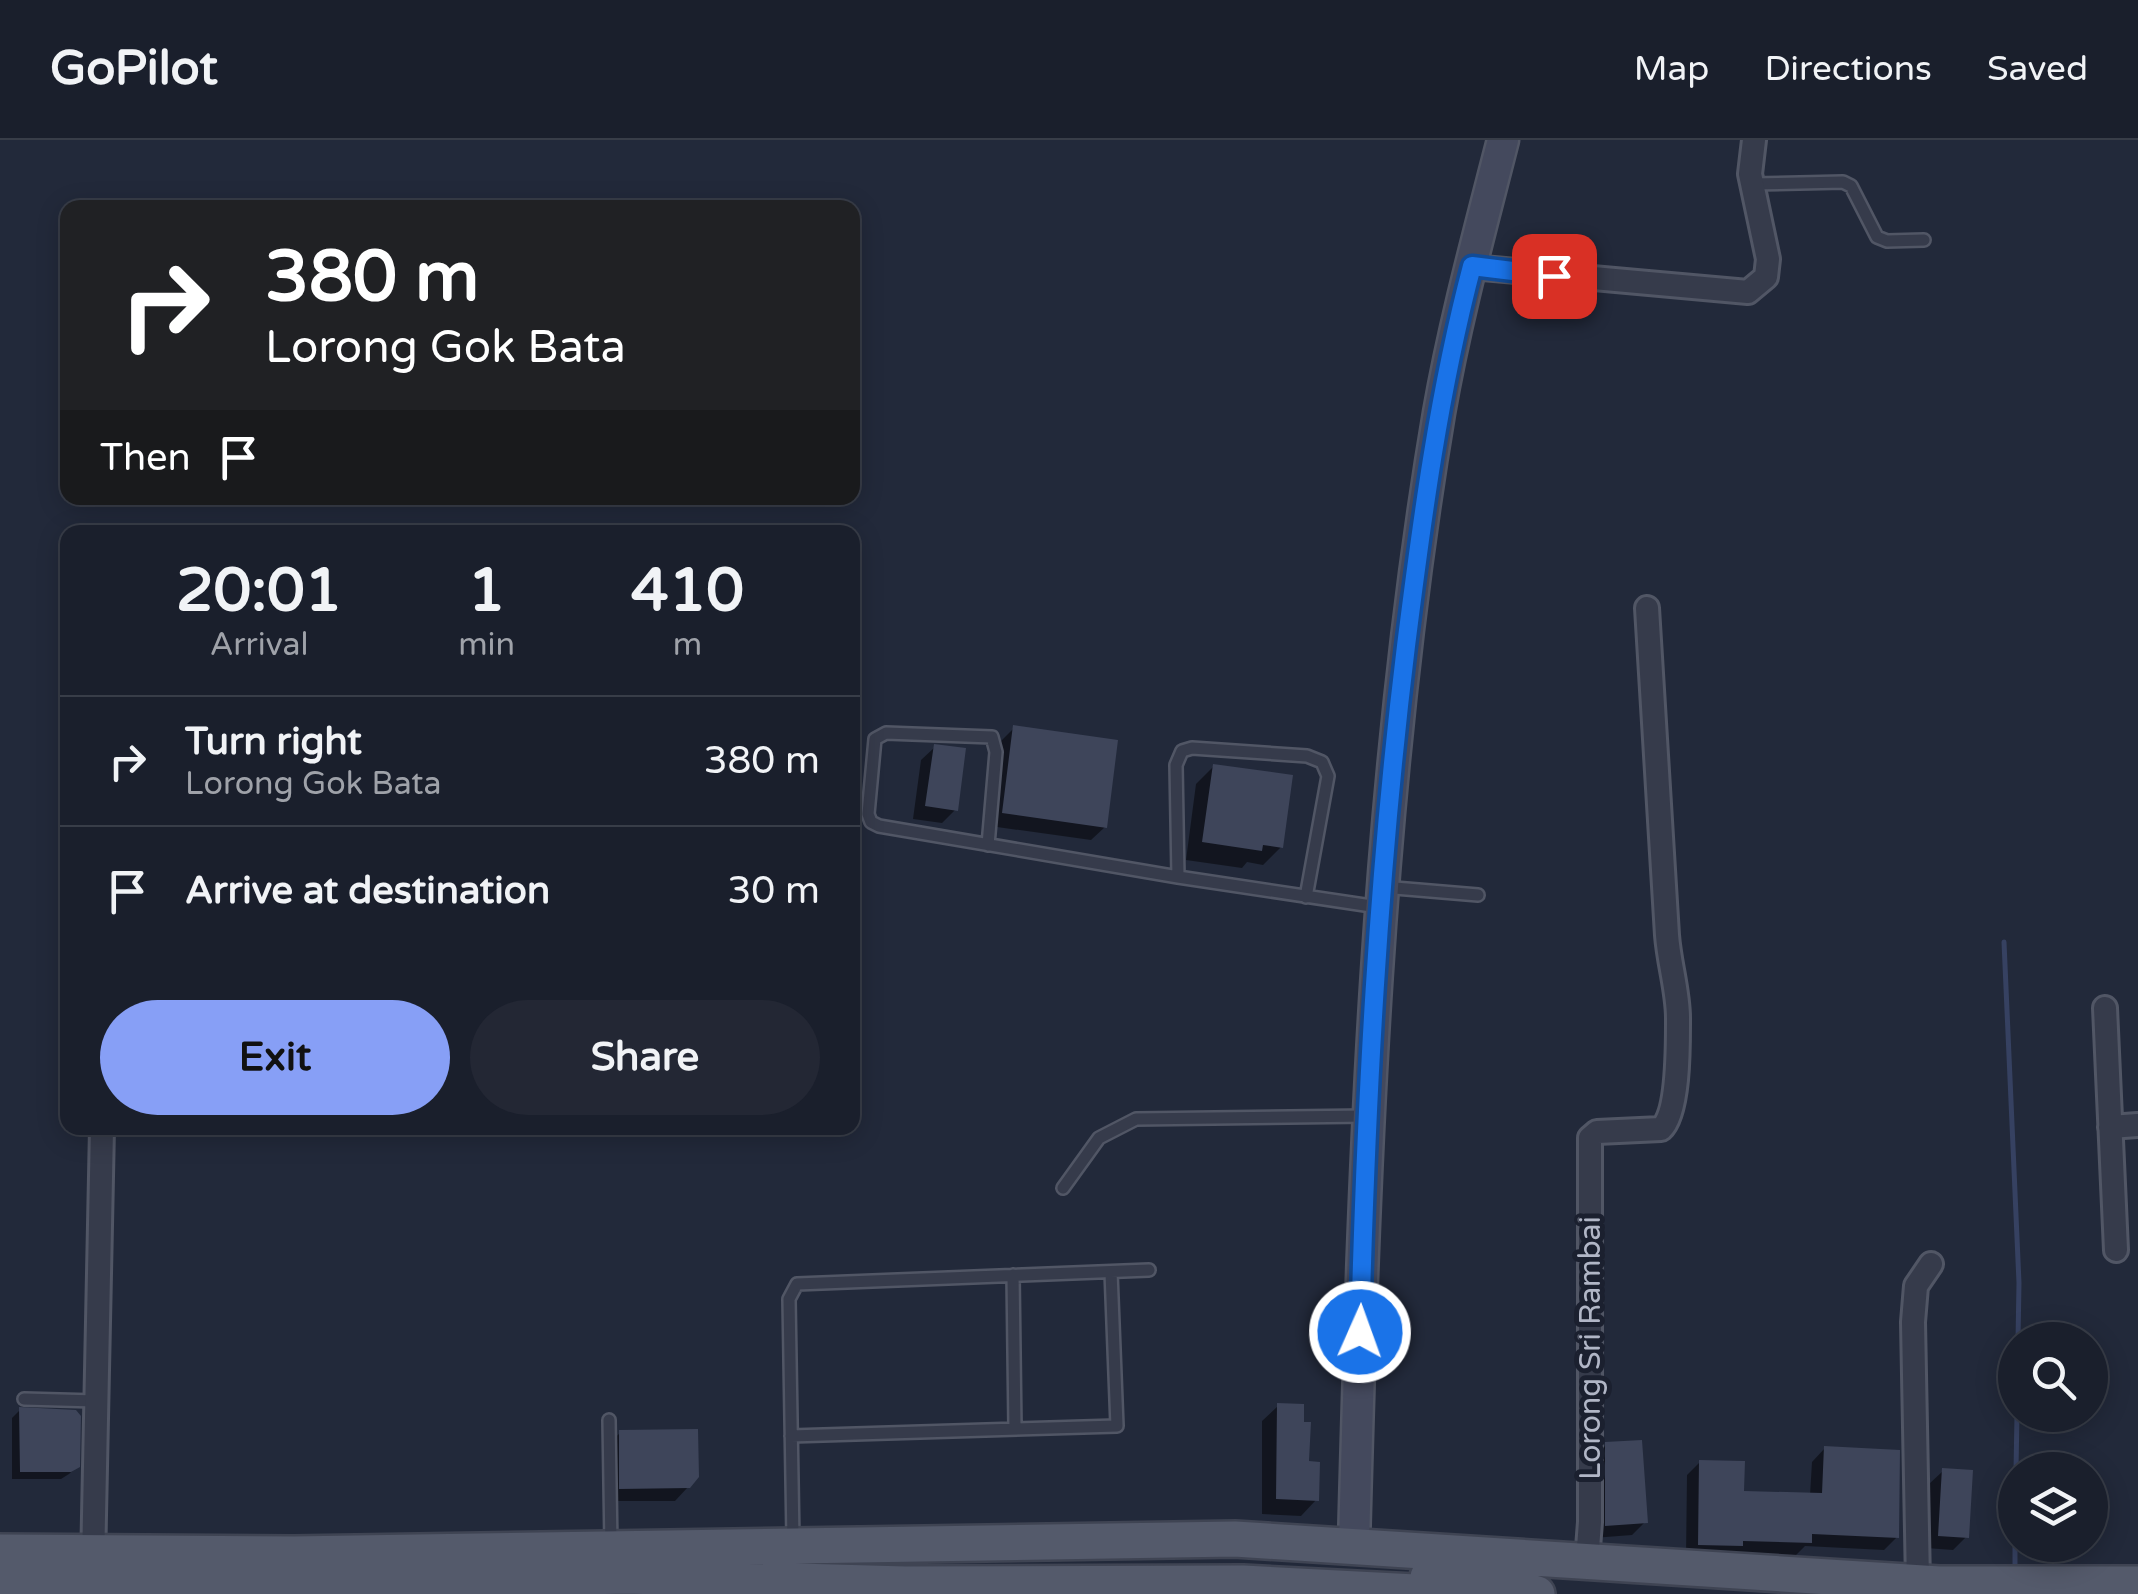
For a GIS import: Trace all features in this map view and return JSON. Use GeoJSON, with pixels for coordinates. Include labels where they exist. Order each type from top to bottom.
{"type":"FeatureCollection","features":[{"type":"Feature","properties":{"kind":"main road"},"geometry":{"type":"LineString","coordinates":[[1503,140],[1441,403],[1400,690],[1380,897],[1367,1116],[1354,1544],[1371,1564],[1386,1571],[1508,1585],[1538,1594]]}},
{"type":"Feature","properties":{"kind":"main road"},"geometry":{"type":"LineString","coordinates":[[0,1552],[93,1569],[331,1588],[622,1573],[793,1546],[1235,1539],[1354,1544],[1911,1586],[2138,1584]]}},
{"type":"Feature","properties":{"kind":"main road"},"geometry":{"type":"LineString","coordinates":[[1148,1583],[1181,1570],[1289,1570],[1324,1564],[1354,1544]]}},
{"type":"Feature","properties":{"kind":"main road"},"geometry":{"type":"LineString","coordinates":[[0,1586],[93,1569],[294,1554],[905,1589],[1082,1589],[1148,1583],[1454,1594]]}},
{"type":"Feature","properties":{"kind":"street"},"geometry":{"type":"LineString","coordinates":[[1472,266],[1748,292],[1766,277],[1768,259],[1751,184],[1754,140]]}},
{"type":"Feature","properties":{"kind":"street","name":"Lorong Sri Rambai"},"geometry":{"type":"LineString","coordinates":[[1587,1561],[1592,1135],[1661,1129],[1670,1118],[1678,1018],[1668,946],[1647,608]]}},
{"type":"Feature","properties":{"kind":"street"},"geometry":{"type":"LineString","coordinates":[[2105,1008],[2116,1250]]}},
{"type":"Feature","properties":{"kind":"street"},"geometry":{"type":"LineString","coordinates":[[2110,1127],[2138,1125]]}},
{"type":"Feature","properties":{"kind":"street"},"geometry":{"type":"LineString","coordinates":[[93,1569],[102,1135]]}},
{"type":"Feature","properties":{"kind":"street"},"geometry":{"type":"LineString","coordinates":[[1911,1586],[1916,1286],[1931,1264]]}},
{"type":"Feature","properties":{"kind":"lane"},"geometry":{"type":"LineString","coordinates":[[1751,184],[1847,183],[1877,237],[1887,241],[1924,240]]}},
{"type":"Feature","properties":{"kind":"lane"},"geometry":{"type":"LineString","coordinates":[[988,844],[996,752],[992,738],[886,733],[875,739],[868,814],[871,822],[879,826],[1306,897],[1478,895]]}},
{"type":"Feature","properties":{"kind":"lane"},"geometry":{"type":"LineString","coordinates":[[1178,877],[1176,766],[1182,750],[1306,756],[1322,762],[1328,776],[1306,897]]}},
{"type":"Feature","properties":{"kind":"lane"},"geometry":{"type":"LineString","coordinates":[[1063,1188],[1098,1138],[1136,1119],[1367,1116]]}},
{"type":"Feature","properties":{"kind":"lane"},"geometry":{"type":"LineString","coordinates":[[793,1546],[789,1299],[798,1284],[1150,1270]]}},
{"type":"Feature","properties":{"kind":"lane"},"geometry":{"type":"LineString","coordinates":[[791,1436],[1117,1426],[1111,1272]]}},
{"type":"Feature","properties":{"kind":"lane"},"geometry":{"type":"LineString","coordinates":[[1013,1276],[1014,1430]]}},
{"type":"Feature","properties":{"kind":"lane"},"geometry":{"type":"LineString","coordinates":[[24,1399],[96,1401]]}},
{"type":"Feature","properties":{"kind":"lane"},"geometry":{"type":"LineString","coordinates":[[608,1420],[622,1573]]}},
{"type":"Feature","properties":{"kind":"building"},"geometry":{"type":"Polygon","coordinates":[[[1013,725],[1118,740],[1107,828],[1002,813],[1013,725]]]}},
{"type":"Feature","properties":{"kind":"building"},"geometry":{"type":"Polygon","coordinates":[[[934,744],[966,748],[958,811],[925,806],[934,744]]]}},
{"type":"Feature","properties":{"kind":"building"},"geometry":{"type":"Polygon","coordinates":[[[1213,764],[1293,775],[1283,848],[1263,845],[1262,851],[1202,842],[1213,764]]]}},
{"type":"Feature","properties":{"kind":"building"},"geometry":{"type":"Polygon","coordinates":[[[1277,1403],[1304,1404],[1304,1422],[1311,1422],[1309,1461],[1320,1462],[1319,1501],[1276,1499],[1277,1403]]]}},
{"type":"Feature","properties":{"kind":"building"},"geometry":{"type":"Polygon","coordinates":[[[19,1407],[76,1410],[81,1416],[80,1467],[71,1472],[20,1472],[19,1407]]]}},
{"type":"Feature","properties":{"kind":"building"},"geometry":{"type":"Polygon","coordinates":[[[698,1429],[699,1477],[690,1488],[619,1489],[619,1430],[698,1429]]]}},
{"type":"Feature","properties":{"kind":"building"},"geometry":{"type":"Polygon","coordinates":[[[1642,1440],[1648,1523],[1605,1526],[1605,1442],[1642,1440]]]}},
{"type":"Feature","properties":{"kind":"building"},"geometry":{"type":"Polygon","coordinates":[[[1824,1446],[1900,1450],[1899,1538],[1812,1534],[1812,1543],[1743,1541],[1743,1546],[1698,1545],[1699,1460],[1745,1461],[1744,1491],[1822,1493],[1824,1446]]]}},
{"type":"Feature","properties":{"kind":"building"},"geometry":{"type":"Polygon","coordinates":[[[1942,1468],[1973,1470],[1969,1538],[1938,1536],[1942,1468]]]}},
{"type":"Feature","properties":{"kind":"waterway"},"geometry":{"type":"LineString","coordinates":[[2004,942],[2018,1322]]}},
{"type":"Feature","properties":{"kind":"waterway"},"geometry":{"type":"LineString","coordinates":[[2016,1452],[2017,1432]]}},
{"type":"Feature","properties":{"kind":"waterway"},"geometry":{"type":"LineString","coordinates":[[2015,1562],[2015,1567]]}},
{"type":"Feature","properties":{"kind":"route"},"geometry":{"type":"LineString","coordinates":[[1360,1332],[1369,1070],[1385,840],[1410,610],[1441,403],[1472,266],[1554,276]]}}]}
